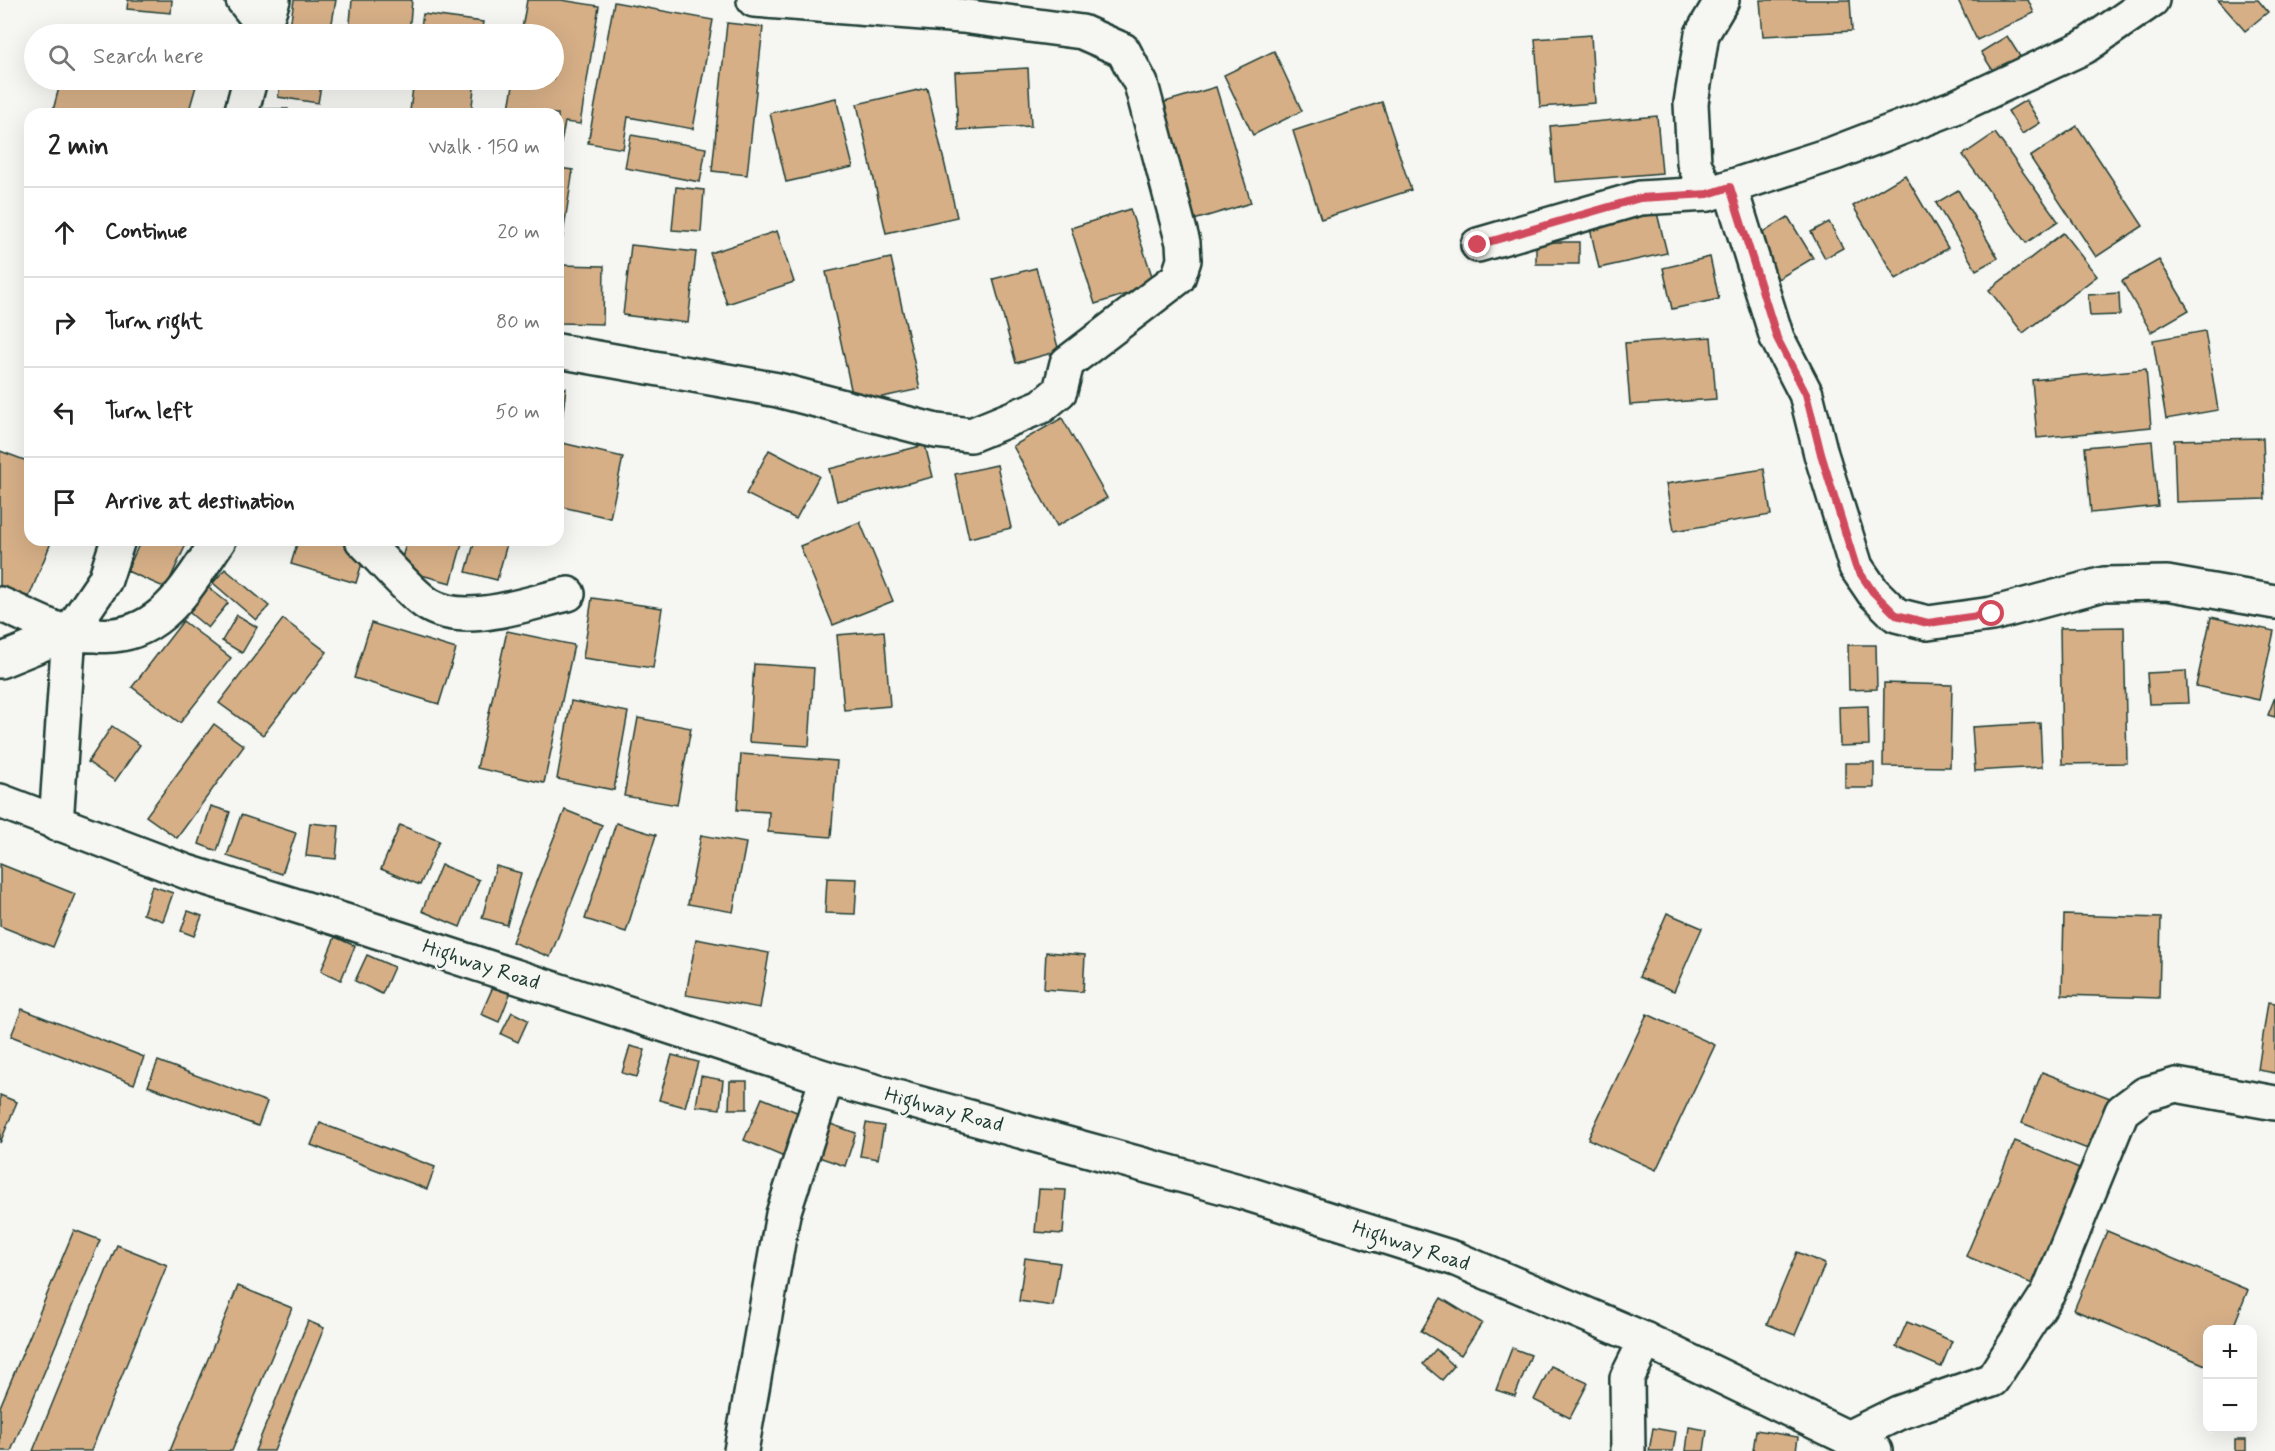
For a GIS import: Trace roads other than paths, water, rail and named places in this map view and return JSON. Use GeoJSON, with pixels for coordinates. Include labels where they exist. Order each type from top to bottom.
{"type":"FeatureCollection","features":[{"type":"Feature","properties":{"kind":"street"},"geometry":{"type":"LineString","coordinates":[[243,0],[266,20]]}},
{"type":"Feature","properties":{"kind":"street"},"geometry":{"type":"LineString","coordinates":[[564,352],[778,390],[936,431],[970,435],[1042,406],[1060,391],[1067,363],[1178,278],[1184,260],[1183,243],[1141,84],[1123,50],[1082,32],[962,16],[754,0]]}},
{"type":"Feature","properties":{"kind":"street"},"geometry":{"type":"LineString","coordinates":[[1722,0],[1702,34],[1691,103],[1694,163],[1719,190],[1777,338],[1806,394],[1821,454],[1856,567],[1873,592],[1896,615],[1928,623],[1992,614],[2104,584],[2167,583],[2275,602]]}},
{"type":"Feature","properties":{"kind":"street"},"geometry":{"type":"LineString","coordinates":[[1478,245],[1640,198],[1719,190],[1835,153],[1955,107],[2084,47],[2152,0]]}},
{"type":"Feature","properties":{"kind":"street"},"geometry":{"type":"LineString","coordinates":[[243,108],[248,90]]}},
{"type":"Feature","properties":{"kind":"street"},"geometry":{"type":"LineString","coordinates":[[56,824],[69,633],[105,580],[116,546]]}},
{"type":"Feature","properties":{"kind":"street"},"geometry":{"type":"LineString","coordinates":[[0,604],[69,633],[112,637],[134,633],[151,623],[174,603],[215,546]]}},
{"type":"Feature","properties":{"kind":"street"},"geometry":{"type":"LineString","coordinates":[[368,546],[428,604],[451,614],[475,615],[568,594]]}},
{"type":"Feature","properties":{"kind":"street"},"geometry":{"type":"LineString","coordinates":[[0,661],[69,633]]}},
{"type":"Feature","properties":{"kind":"street","name":"Highway Road"},"geometry":{"type":"LineString","coordinates":[[0,801],[187,872],[827,1078],[1242,1192],[1456,1259],[1646,1340],[1861,1444]]}},
{"type":"Feature","properties":{"kind":"street"},"geometry":{"type":"LineString","coordinates":[[741,1451],[783,1214],[827,1078]]}},
{"type":"Feature","properties":{"kind":"street"},"geometry":{"type":"LineString","coordinates":[[1861,1444],[1898,1413],[1992,1380],[2048,1293],[2122,1111],[2145,1094],[2176,1085],[2275,1103]]}},
{"type":"Feature","properties":{"kind":"street"},"geometry":{"type":"LineString","coordinates":[[1628,1451],[1627,1378],[1646,1340]]}}]}
